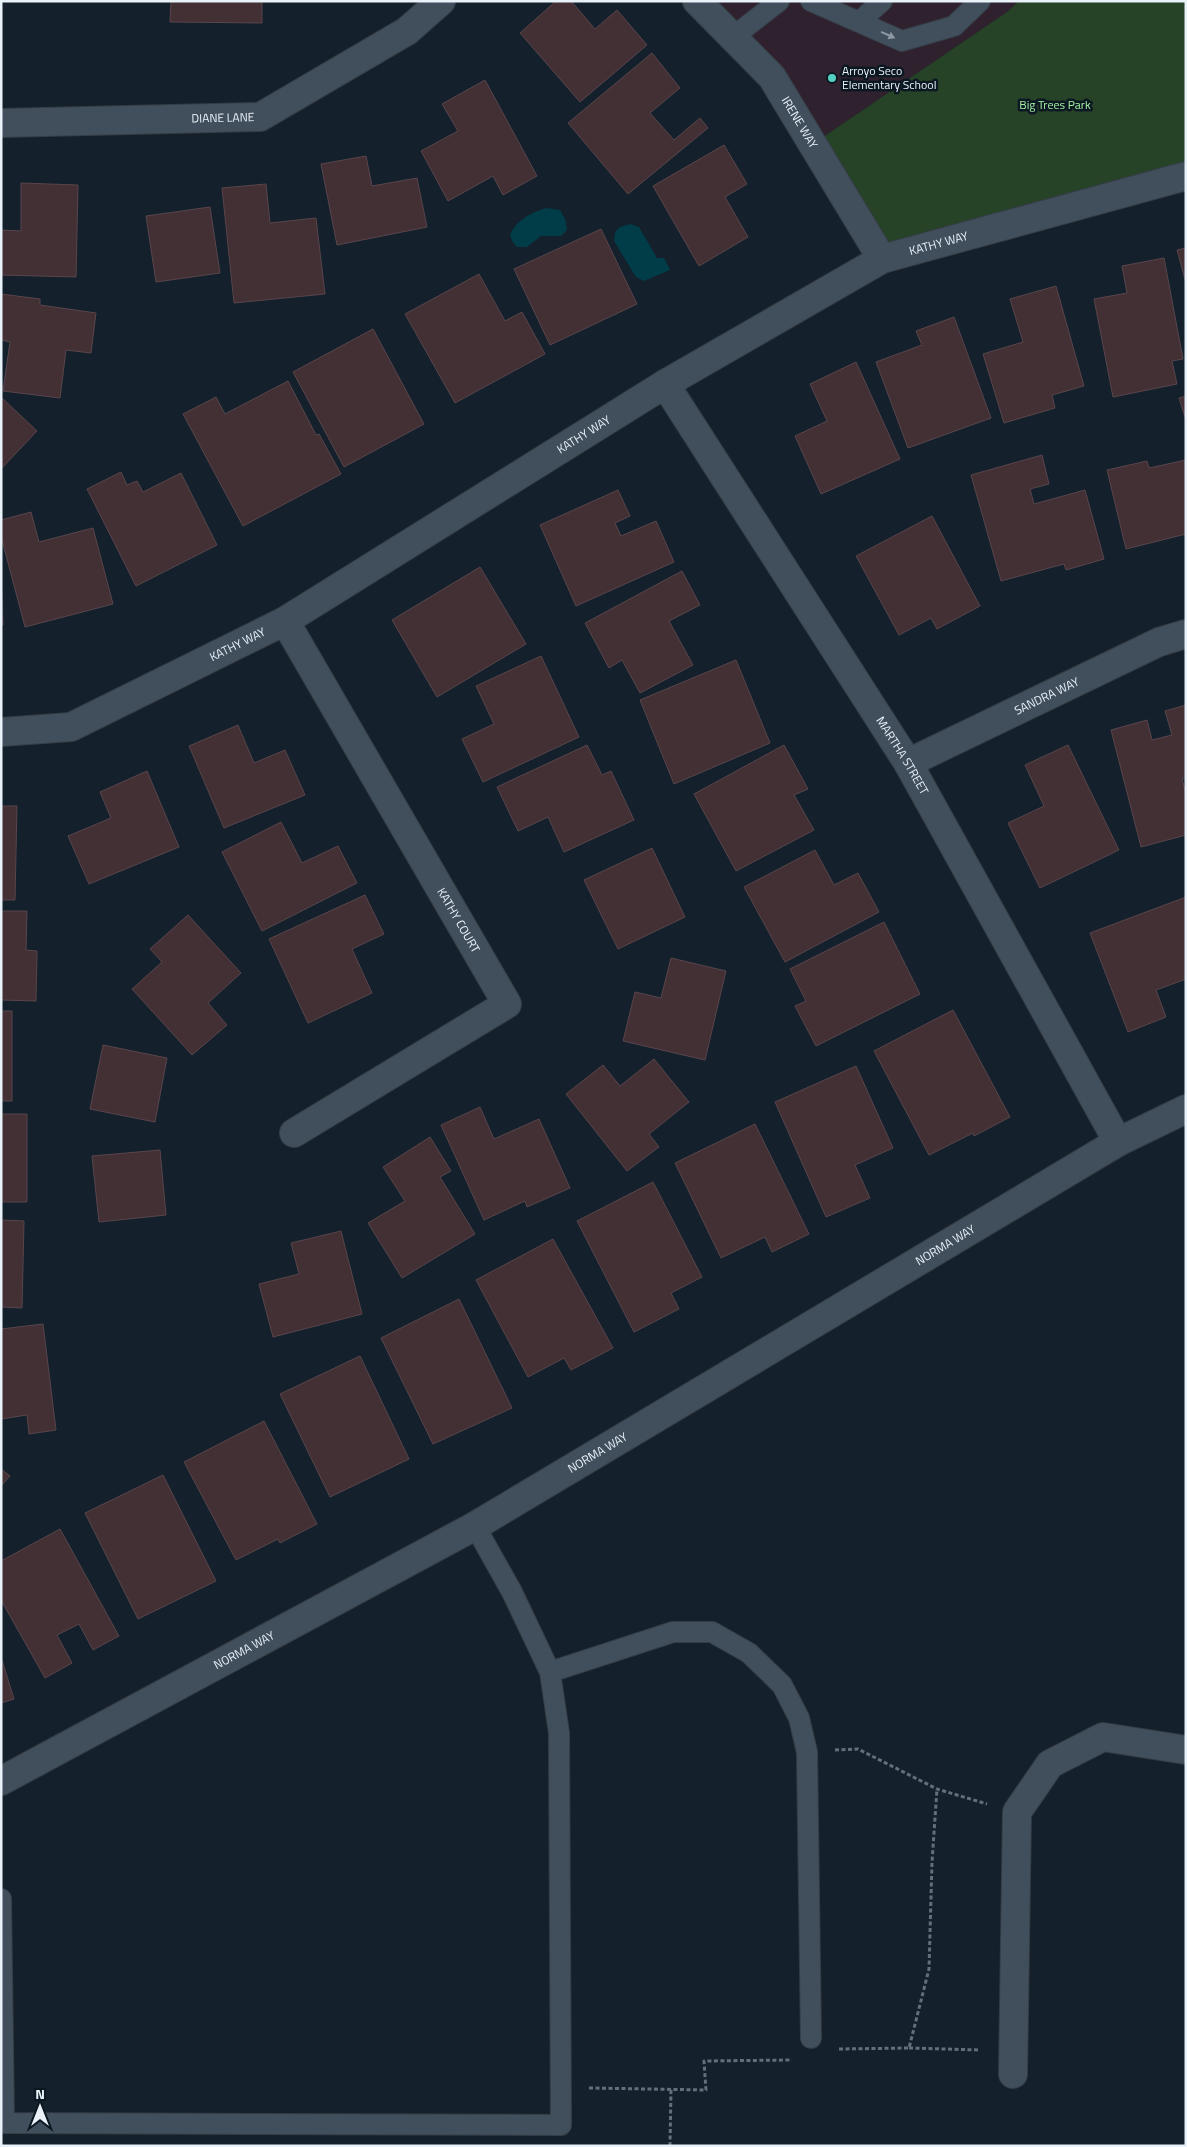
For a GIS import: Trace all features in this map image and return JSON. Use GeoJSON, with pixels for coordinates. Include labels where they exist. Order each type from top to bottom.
{"type":"FeatureCollection","features":[{"type":"Feature","properties":{"kind":"street","name":"DIANE LANE"},"geometry":{"type":"LineString","coordinates":[[1,123],[260,117],[407,31],[441,1]]}},
{"type":"Feature","properties":{"kind":"street","name":"IRENE WAY"},"geometry":{"type":"LineString","coordinates":[[698,1],[772,77],[882,259]]}},
{"type":"Feature","properties":{"kind":"street","name":"KATHY WAY"},"geometry":{"type":"LineString","coordinates":[[1,732],[71,727],[285,621],[665,384],[882,259],[1186,176]]}},
{"type":"Feature","properties":{"kind":"street","name":"MARTHA STREET"},"geometry":{"type":"LineString","coordinates":[[665,384],[908,763],[1118,1142]]}},
{"type":"Feature","properties":{"kind":"street","name":"KATHY COURT"},"geometry":{"type":"LineString","coordinates":[[285,621],[507,1004],[294,1133]]}},
{"type":"Feature","properties":{"kind":"street","name":"SANDRA WAY"},"geometry":{"type":"LineString","coordinates":[[908,763],[1160,642],[1186,634]]}},
{"type":"Feature","properties":{"kind":"street","name":"NORMA WAY"},"geometry":{"type":"LineString","coordinates":[[1,1781],[475,1526],[1118,1142],[1186,1109]]}},
{"type":"Feature","properties":{"kind":"street"},"geometry":{"type":"LineString","coordinates":[[1013,2062],[1017,1812],[1050,1764],[1104,1737],[1186,1750]]}},
{"type":"Feature","properties":{"kind":"lane"},"geometry":{"type":"LineString","coordinates":[[733,37],[779,1]]}},
{"type":"Feature","properties":{"kind":"lane"},"geometry":{"type":"LineString","coordinates":[[812,1],[902,41],[954,26],[980,1]]}},
{"type":"Feature","properties":{"kind":"lane"},"geometry":{"type":"LineString","coordinates":[[859,22],[882,1]]}},
{"type":"Feature","properties":{"kind":"lane"},"geometry":{"type":"LineString","coordinates":[[1,1899],[4,2123],[561,2125],[559,1733],[550,1672],[512,1592],[475,1526]]}},
{"type":"Feature","properties":{"kind":"lane"},"geometry":{"type":"LineString","coordinates":[[550,1672],[673,1632],[712,1632],[749,1653],[782,1685],[799,1718],[807,1752],[811,2038]]}},
{"type":"Feature","properties":{"kind":"path"},"geometry":{"type":"LineString","coordinates":[[807,1752],[858,1749],[937,1789],[1017,1812]]}},
{"type":"Feature","properties":{"kind":"path"},"geometry":{"type":"LineString","coordinates":[[908,2048],[1013,2062]]}},
{"type":"Feature","properties":{"kind":"path"},"geometry":{"type":"LineString","coordinates":[[670,2146],[671,2089]]}},
{"type":"Feature","properties":{"kind":"shaded area","name":"Arroyo Seco Elementary School"},"geometry":{"type":"Polygon","coordinates":[[[686,1],[1019,1],[1007,12],[813,144],[686,1]]]}},
{"type":"Feature","properties":{"kind":"green space","name":"Big Trees Park"},"geometry":{"type":"Polygon","coordinates":[[[1019,1],[1186,1],[1186,176],[882,259],[813,144],[1007,12],[1019,1]]]}},
{"type":"Feature","properties":{"kind":"water"},"geometry":{"type":"Polygon","coordinates":[[[546,208],[560,210],[565,219],[567,230],[561,236],[541,236],[527,247],[517,247],[510,235],[516,225],[530,215],[546,208]]]}},
{"type":"Feature","properties":{"kind":"water"},"geometry":{"type":"Polygon","coordinates":[[[630,224],[639,227],[657,258],[664,258],[670,270],[644,281],[636,277],[614,241],[615,232],[620,227],[630,224]]]}},
{"type":"Feature","properties":{"kind":"building"},"geometry":{"type":"Polygon","coordinates":[[[171,1],[262,1],[262,23],[170,22],[171,1]]]}},
{"type":"Feature","properties":{"kind":"building"},"geometry":{"type":"Polygon","coordinates":[[[556,1],[571,1],[595,29],[617,10],[647,45],[580,102],[520,33],[556,1]]]}},
{"type":"Feature","properties":{"kind":"building"},"geometry":{"type":"Polygon","coordinates":[[[652,53],[680,88],[650,113],[674,140],[700,118],[708,128],[628,194],[568,123],[652,53]]]}},
{"type":"Feature","properties":{"kind":"building"},"geometry":{"type":"Polygon","coordinates":[[[485,80],[537,176],[503,195],[493,176],[448,201],[421,151],[458,131],[442,104],[485,80]]]}},
{"type":"Feature","properties":{"kind":"building"},"geometry":{"type":"Polygon","coordinates":[[[724,145],[747,184],[725,197],[748,237],[699,266],[653,186],[724,145]]]}},
{"type":"Feature","properties":{"kind":"building"},"geometry":{"type":"Polygon","coordinates":[[[366,156],[372,186],[417,178],[427,227],[337,245],[321,164],[366,156]]]}},
{"type":"Feature","properties":{"kind":"building"},"geometry":{"type":"Polygon","coordinates":[[[21,183],[78,185],[76,277],[1,275],[1,230],[21,231],[21,183]]]}},
{"type":"Feature","properties":{"kind":"building"},"geometry":{"type":"Polygon","coordinates":[[[266,184],[270,223],[316,218],[325,294],[234,303],[222,188],[266,184]]]}},
{"type":"Feature","properties":{"kind":"building"},"geometry":{"type":"Polygon","coordinates":[[[210,207],[220,273],[156,282],[146,216],[210,207]]]}},
{"type":"Feature","properties":{"kind":"building"},"geometry":{"type":"Polygon","coordinates":[[[601,229],[637,304],[550,345],[514,269],[601,229]]]}},
{"type":"Feature","properties":{"kind":"building"},"geometry":{"type":"Polygon","coordinates":[[[1186,248],[1186,283],[1177,250],[1186,248]]]}},
{"type":"Feature","properties":{"kind":"building"},"geometry":{"type":"Polygon","coordinates":[[[1164,258],[1183,359],[1172,361],[1177,384],[1113,397],[1094,299],[1127,293],[1122,266],[1164,258]]]}},
{"type":"Feature","properties":{"kind":"building"},"geometry":{"type":"Polygon","coordinates":[[[479,274],[505,321],[522,312],[545,354],[455,403],[405,314],[479,274]]]}},
{"type":"Feature","properties":{"kind":"building"},"geometry":{"type":"Polygon","coordinates":[[[1056,286],[1084,386],[1052,395],[1055,408],[1004,423],[983,354],[1023,342],[1010,299],[1056,286]]]}},
{"type":"Feature","properties":{"kind":"building"},"geometry":{"type":"Polygon","coordinates":[[[1,294],[40,299],[40,305],[96,313],[91,353],[66,350],[60,398],[3,391],[10,342],[1,340],[1,294]]]}},
{"type":"Feature","properties":{"kind":"building"},"geometry":{"type":"Polygon","coordinates":[[[954,317],[991,418],[908,448],[876,362],[922,345],[916,331],[954,317]]]}},
{"type":"Feature","properties":{"kind":"building"},"geometry":{"type":"Polygon","coordinates":[[[373,329],[424,424],[344,467],[293,372],[373,329]]]}},
{"type":"Feature","properties":{"kind":"building"},"geometry":{"type":"Polygon","coordinates":[[[856,362],[900,459],[821,494],[795,436],[827,421],[810,384],[856,362]]]}},
{"type":"Feature","properties":{"kind":"building"},"geometry":{"type":"Polygon","coordinates":[[[288,381],[316,435],[319,434],[341,474],[243,526],[183,414],[216,397],[225,414],[288,381]]]}},
{"type":"Feature","properties":{"kind":"building"},"geometry":{"type":"Polygon","coordinates":[[[1186,396],[1186,420],[1179,398],[1186,396]]]}},
{"type":"Feature","properties":{"kind":"building"},"geometry":{"type":"Polygon","coordinates":[[[1,397],[37,431],[1,469],[1,397]]]}},
{"type":"Feature","properties":{"kind":"building"},"geometry":{"type":"Polygon","coordinates":[[[1042,455],[1049,484],[1030,489],[1034,504],[1085,490],[1104,559],[1066,570],[1064,564],[1001,581],[971,475],[1042,455]]]}},
{"type":"Feature","properties":{"kind":"building"},"geometry":{"type":"Polygon","coordinates":[[[1186,460],[1186,534],[1126,549],[1107,470],[1147,461],[1149,468],[1186,460]]]}},
{"type":"Feature","properties":{"kind":"building"},"geometry":{"type":"Polygon","coordinates":[[[121,472],[127,485],[137,481],[143,492],[181,473],[217,545],[136,586],[87,489],[121,472]]]}},
{"type":"Feature","properties":{"kind":"building"},"geometry":{"type":"Polygon","coordinates":[[[618,490],[630,516],[615,523],[621,536],[656,521],[674,562],[576,606],[540,525],[618,490]]]}},
{"type":"Feature","properties":{"kind":"building"},"geometry":{"type":"Polygon","coordinates":[[[31,512],[39,542],[93,528],[113,604],[25,627],[1,536],[1,520],[31,512]]]}},
{"type":"Feature","properties":{"kind":"building"},"geometry":{"type":"Polygon","coordinates":[[[932,516],[980,606],[937,629],[931,618],[899,635],[856,556],[932,516]]]}},
{"type":"Feature","properties":{"kind":"building"},"geometry":{"type":"Polygon","coordinates":[[[480,567],[526,644],[437,697],[392,620],[480,567]]]}},
{"type":"Feature","properties":{"kind":"building"},"geometry":{"type":"Polygon","coordinates":[[[1,570],[3,625],[1,625],[1,570]]]}},
{"type":"Feature","properties":{"kind":"building"},"geometry":{"type":"Polygon","coordinates":[[[682,571],[700,605],[669,621],[693,665],[640,693],[622,660],[609,668],[585,623],[682,571]]]}},
{"type":"Feature","properties":{"kind":"building"},"geometry":{"type":"Polygon","coordinates":[[[541,656],[579,737],[483,782],[462,739],[494,724],[476,686],[541,656]]]}},
{"type":"Feature","properties":{"kind":"building"},"geometry":{"type":"Polygon","coordinates":[[[736,660],[770,743],[674,784],[640,700],[736,660]]]}},
{"type":"Feature","properties":{"kind":"building"},"geometry":{"type":"Polygon","coordinates":[[[1186,705],[1186,778],[1182,779],[1186,794],[1186,835],[1141,847],[1111,730],[1147,720],[1152,740],[1172,735],[1165,711],[1186,705]]]}},
{"type":"Feature","properties":{"kind":"building"},"geometry":{"type":"Polygon","coordinates":[[[238,725],[254,763],[285,750],[305,795],[224,828],[189,746],[238,725]]]}},
{"type":"Feature","properties":{"kind":"building"},"geometry":{"type":"Polygon","coordinates":[[[587,745],[602,775],[611,771],[634,820],[564,852],[548,817],[518,831],[497,787],[587,745]]]}},
{"type":"Feature","properties":{"kind":"building"},"geometry":{"type":"Polygon","coordinates":[[[784,745],[808,789],[794,795],[814,830],[736,871],[694,794],[784,745]]]}},
{"type":"Feature","properties":{"kind":"building"},"geometry":{"type":"Polygon","coordinates":[[[1068,745],[1119,850],[1040,888],[1008,823],[1044,806],[1025,765],[1068,745]]]}},
{"type":"Feature","properties":{"kind":"building"},"geometry":{"type":"Polygon","coordinates":[[[147,771],[179,847],[89,884],[68,836],[111,818],[100,792],[147,771]]]}},
{"type":"Feature","properties":{"kind":"building"},"geometry":{"type":"Polygon","coordinates":[[[1,806],[17,806],[15,900],[1,900],[1,806]]]}},
{"type":"Feature","properties":{"kind":"building"},"geometry":{"type":"Polygon","coordinates":[[[281,822],[302,863],[338,846],[357,883],[262,931],[222,852],[281,822]]]}},
{"type":"Feature","properties":{"kind":"building"},"geometry":{"type":"Polygon","coordinates":[[[652,848],[685,917],[618,949],[584,880],[652,848]]]}},
{"type":"Feature","properties":{"kind":"building"},"geometry":{"type":"Polygon","coordinates":[[[815,850],[834,885],[858,873],[879,912],[785,962],[744,887],[815,850]]]}},
{"type":"Feature","properties":{"kind":"building"},"geometry":{"type":"Polygon","coordinates":[[[365,895],[384,934],[352,949],[372,993],[308,1023],[269,939],[365,895]]]}},
{"type":"Feature","properties":{"kind":"building"},"geometry":{"type":"Polygon","coordinates":[[[1186,897],[1186,979],[1156,990],[1166,1017],[1128,1032],[1090,933],[1186,897]]]}},
{"type":"Feature","properties":{"kind":"building"},"geometry":{"type":"Polygon","coordinates":[[[1,911],[27,911],[26,950],[37,951],[36,1001],[1,1000],[1,911]]]}},
{"type":"Feature","properties":{"kind":"building"},"geometry":{"type":"Polygon","coordinates":[[[188,915],[241,973],[208,1003],[227,1025],[192,1055],[132,989],[162,962],[150,949],[188,915]]]}},
{"type":"Feature","properties":{"kind":"building"},"geometry":{"type":"Polygon","coordinates":[[[884,922],[920,994],[816,1046],[795,1006],[806,1001],[790,969],[884,922]]]}},
{"type":"Feature","properties":{"kind":"building"},"geometry":{"type":"Polygon","coordinates":[[[671,958],[726,971],[705,1060],[623,1041],[635,992],[661,998],[671,958]]]}},
{"type":"Feature","properties":{"kind":"building"},"geometry":{"type":"Polygon","coordinates":[[[953,1010],[1010,1117],[974,1136],[973,1133],[929,1155],[874,1051],[953,1010]]]}},
{"type":"Feature","properties":{"kind":"building"},"geometry":{"type":"Polygon","coordinates":[[[1,1011],[12,1011],[12,1101],[1,1101],[1,1011]]]}},
{"type":"Feature","properties":{"kind":"building"},"geometry":{"type":"Polygon","coordinates":[[[103,1045],[167,1058],[155,1122],[90,1109],[103,1045]]]}},
{"type":"Feature","properties":{"kind":"building"},"geometry":{"type":"Polygon","coordinates":[[[654,1059],[689,1102],[649,1134],[659,1147],[627,1171],[566,1094],[603,1065],[620,1086],[654,1059]]]}},
{"type":"Feature","properties":{"kind":"building"},"geometry":{"type":"Polygon","coordinates":[[[856,1066],[893,1148],[855,1165],[870,1198],[826,1217],[775,1102],[856,1066]]]}},
{"type":"Feature","properties":{"kind":"building"},"geometry":{"type":"Polygon","coordinates":[[[480,1107],[494,1139],[539,1119],[570,1188],[527,1207],[525,1201],[484,1220],[441,1125],[480,1107]]]}},
{"type":"Feature","properties":{"kind":"building"},"geometry":{"type":"Polygon","coordinates":[[[1,1114],[27,1114],[27,1202],[1,1202],[1,1114]]]}},
{"type":"Feature","properties":{"kind":"building"},"geometry":{"type":"Polygon","coordinates":[[[755,1124],[809,1234],[772,1252],[765,1237],[721,1258],[675,1163],[755,1124]]]}},
{"type":"Feature","properties":{"kind":"building"},"geometry":{"type":"Polygon","coordinates":[[[430,1137],[451,1171],[440,1177],[475,1234],[402,1278],[368,1223],[405,1201],[383,1167],[430,1137]]]}},
{"type":"Feature","properties":{"kind":"building"},"geometry":{"type":"Polygon","coordinates":[[[160,1150],[166,1215],[99,1222],[92,1156],[160,1150]]]}},
{"type":"Feature","properties":{"kind":"building"},"geometry":{"type":"Polygon","coordinates":[[[653,1182],[702,1277],[671,1293],[679,1309],[634,1332],[577,1221],[653,1182]]]}},
{"type":"Feature","properties":{"kind":"building"},"geometry":{"type":"Polygon","coordinates":[[[1,1220],[24,1221],[22,1308],[1,1307],[1,1220]]]}},
{"type":"Feature","properties":{"kind":"building"},"geometry":{"type":"Polygon","coordinates":[[[341,1231],[362,1314],[273,1337],[259,1284],[299,1274],[291,1243],[341,1231]]]}},
{"type":"Feature","properties":{"kind":"building"},"geometry":{"type":"Polygon","coordinates":[[[553,1239],[613,1348],[571,1370],[564,1358],[528,1377],[476,1280],[553,1239]]]}},
{"type":"Feature","properties":{"kind":"building"},"geometry":{"type":"Polygon","coordinates":[[[459,1299],[512,1408],[433,1444],[381,1338],[459,1299]]]}},
{"type":"Feature","properties":{"kind":"building"},"geometry":{"type":"Polygon","coordinates":[[[43,1324],[56,1430],[29,1434],[27,1415],[1,1419],[1,1329],[43,1324]]]}},
{"type":"Feature","properties":{"kind":"building"},"geometry":{"type":"Polygon","coordinates":[[[360,1356],[409,1459],[330,1497],[280,1394],[360,1356]]]}},
{"type":"Feature","properties":{"kind":"building"},"geometry":{"type":"Polygon","coordinates":[[[264,1421],[317,1524],[280,1543],[278,1539],[236,1560],[184,1462],[264,1421]]]}},
{"type":"Feature","properties":{"kind":"building"},"geometry":{"type":"Polygon","coordinates":[[[1,1469],[10,1476],[1,1486],[1,1469]]]}},
{"type":"Feature","properties":{"kind":"building"},"geometry":{"type":"Polygon","coordinates":[[[163,1475],[216,1581],[138,1619],[85,1513],[163,1475]]]}},
{"type":"Feature","properties":{"kind":"building"},"geometry":{"type":"Polygon","coordinates":[[[60,1529],[119,1636],[93,1650],[79,1624],[57,1635],[72,1663],[45,1678],[1,1600],[1,1561],[60,1529]]]}},
{"type":"Feature","properties":{"kind":"building"},"geometry":{"type":"Polygon","coordinates":[[[1,1657],[14,1699],[1,1703],[1,1657]]]}},
{"type":"Feature","properties":{"kind":"place","name":"Arroyo Seco Elementary School"},"geometry":{"type":"Point","coordinates":[832,78]}}]}
